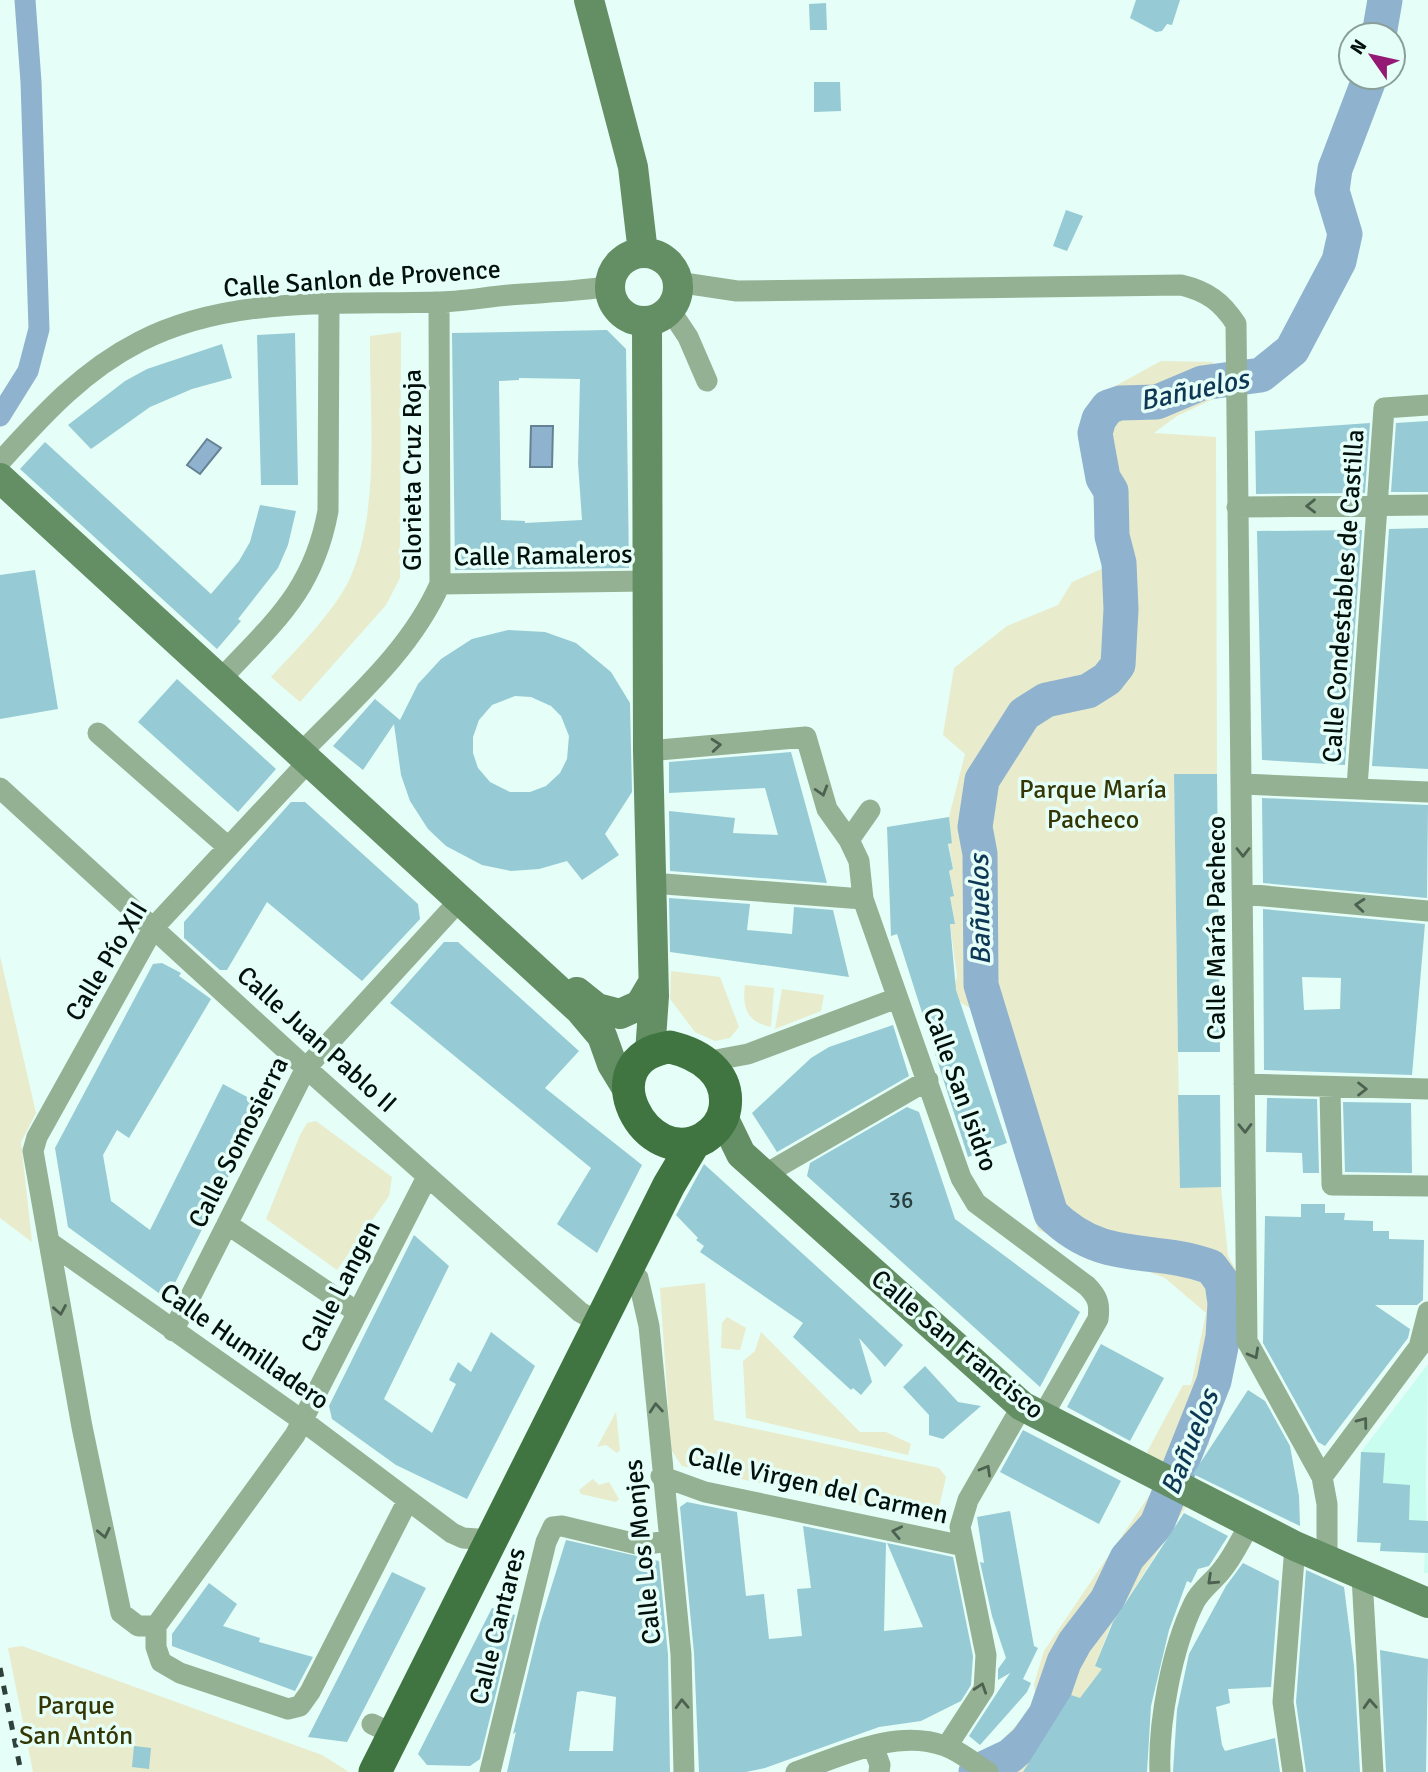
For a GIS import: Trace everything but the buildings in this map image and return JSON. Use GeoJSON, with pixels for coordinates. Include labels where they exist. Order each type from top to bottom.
{"type":"FeatureCollection","features":[{"type":"Feature","properties":{"kind":"main road"},"geometry":{"type":"LineString","coordinates":[[375,1772],[383,1729],[492,1540],[669,1185],[712,1122],[721,1078],[699,1058],[670,1047],[647,1055],[626,1087],[628,1101],[637,1120],[661,1138],[680,1144],[712,1122]]}},
{"type":"Feature","properties":{"kind":"main road"},"geometry":{"type":"LineString","coordinates":[[661,1138],[668,1157],[669,1185]]}},
{"type":"Feature","properties":{"kind":"street"},"geometry":{"type":"LineString","coordinates":[[589,0],[633,167],[643,253]]}},
{"type":"Feature","properties":{"kind":"street"},"geometry":{"type":"LineString","coordinates":[[0,478],[459,901],[543,975],[602,1036],[647,1055],[653,989],[647,581],[665,304],[667,262],[657,256],[643,253],[624,260],[615,268],[610,286],[618,310],[626,317],[665,304]]}},
{"type":"Feature","properties":{"kind":"street","name":"Calle María Pacheco"},"geometry":{"type":"LineString","coordinates":[[665,304],[737,291],[1181,285],[1209,294],[1226,309],[1236,324],[1244,408],[1237,507],[1243,784],[1247,1341],[1322,1477]]}},
{"type":"Feature","properties":{"kind":"street","name":"Calle Sanlon de Provence"},"geometry":{"type":"LineString","coordinates":[[0,463],[78,382],[140,341],[171,328],[239,310],[328,304],[439,302],[610,286]]}},
{"type":"Feature","properties":{"kind":"street","name":"Glorieta Cruz Roja"},"geometry":{"type":"LineString","coordinates":[[304,758],[412,633],[429,610],[440,584],[439,302]]}},
{"type":"Feature","properties":{"kind":"street"},"geometry":{"type":"LineString","coordinates":[[220,680],[308,578],[323,539],[328,511],[328,304]]}},
{"type":"Feature","properties":{"kind":"street"},"geometry":{"type":"LineString","coordinates":[[665,304],[688,337],[707,381]]}},
{"type":"Feature","properties":{"kind":"street","name":"Calle Condestables de Castilla"},"geometry":{"type":"LineString","coordinates":[[1357,787],[1378,505],[1378,403],[1428,405]]}},
{"type":"Feature","properties":{"kind":"street"},"geometry":{"type":"LineString","coordinates":[[1237,507],[1428,505]]}},
{"type":"Feature","properties":{"kind":"street","name":"Calle Ramaleros"},"geometry":{"type":"LineString","coordinates":[[440,584],[647,581]]}},
{"type":"Feature","properties":{"kind":"street"},"geometry":{"type":"LineString","coordinates":[[98,733],[228,847]]}},
{"type":"Feature","properties":{"kind":"street","name":"Calle San Isidro"},"geometry":{"type":"LineString","coordinates":[[648,751],[806,737],[827,809],[849,840],[859,862],[863,899],[961,1178],[976,1203],[1087,1286],[1096,1294],[1100,1306],[1098,1319],[968,1500],[960,1527],[986,1655],[984,1689],[947,1746]]}},
{"type":"Feature","properties":{"kind":"street","name":"Calle Pío XII"},"geometry":{"type":"LineString","coordinates":[[49,1242],[33,1146],[154,927],[228,847],[304,758]]}},
{"type":"Feature","properties":{"kind":"street"},"geometry":{"type":"LineString","coordinates":[[1243,784],[1428,792]]}},
{"type":"Feature","properties":{"kind":"street","name":"Calle Juan Pablo II"},"geometry":{"type":"LineString","coordinates":[[0,788],[306,1068],[580,1312],[606,1313]]}},
{"type":"Feature","properties":{"kind":"street"},"geometry":{"type":"LineString","coordinates":[[849,840],[870,810]]}},
{"type":"Feature","properties":{"kind":"street"},"geometry":{"type":"LineString","coordinates":[[650,883],[863,899]]}},
{"type":"Feature","properties":{"kind":"street"},"geometry":{"type":"LineString","coordinates":[[1243,894],[1428,911]]}},
{"type":"Feature","properties":{"kind":"street","name":"Calle Somosierra"},"geometry":{"type":"LineString","coordinates":[[173,1331],[306,1068],[459,901]]}},
{"type":"Feature","properties":{"kind":"street"},"geometry":{"type":"LineString","coordinates":[[543,975],[576,992],[597,1008],[620,1014],[639,1005],[653,989]]}},
{"type":"Feature","properties":{"kind":"street"},"geometry":{"type":"LineString","coordinates":[[653,989],[699,1058]]}},
{"type":"Feature","properties":{"kind":"street","name":"Calle San Isidro"},"geometry":{"type":"LineString","coordinates":[[699,1058],[748,1054],[897,998]]}},
{"type":"Feature","properties":{"kind":"street"},"geometry":{"type":"LineString","coordinates":[[602,1036],[612,1065],[626,1087]]}},
{"type":"Feature","properties":{"kind":"street"},"geometry":{"type":"LineString","coordinates":[[712,1122],[748,1054]]}},
{"type":"Feature","properties":{"kind":"street"},"geometry":{"type":"LineString","coordinates":[[764,1175],[928,1080]]}},
{"type":"Feature","properties":{"kind":"street"},"geometry":{"type":"LineString","coordinates":[[1244,1084],[1330,1089],[1428,1089]]}},
{"type":"Feature","properties":{"kind":"street"},"geometry":{"type":"LineString","coordinates":[[1330,1089],[1332,1185],[1428,1186]]}},
{"type":"Feature","properties":{"kind":"street","name":"Calle San Francisco"},"geometry":{"type":"LineString","coordinates":[[712,1122],[764,1175],[1032,1411],[1250,1524],[1363,1577],[1428,1603]]}},
{"type":"Feature","properties":{"kind":"street","name":"Calle Langen"},"geometry":{"type":"LineString","coordinates":[[156,1626],[303,1421],[427,1177]]}},
{"type":"Feature","properties":{"kind":"street"},"geometry":{"type":"LineString","coordinates":[[227,1224],[357,1312]]}},
{"type":"Feature","properties":{"kind":"street"},"geometry":{"type":"LineString","coordinates":[[49,1242],[82,1427],[121,1613],[138,1626],[156,1626],[156,1647],[161,1662],[170,1669],[288,1709],[300,1706],[310,1692],[408,1500]]}},
{"type":"Feature","properties":{"kind":"street","name":"Calle Humilladero"},"geometry":{"type":"LineString","coordinates":[[49,1242],[303,1421],[452,1533],[463,1538],[492,1540]]}},
{"type":"Feature","properties":{"kind":"street","name":"Calle Los Monjes"},"geometry":{"type":"LineString","coordinates":[[628,1271],[638,1278],[649,1326],[661,1476],[681,1654],[684,1772]]}},
{"type":"Feature","properties":{"kind":"street"},"geometry":{"type":"LineString","coordinates":[[1327,1560],[1327,1504],[1322,1477],[1419,1348],[1428,1312]]}},
{"type":"Feature","properties":{"kind":"street"},"geometry":{"type":"LineString","coordinates":[[606,1313],[635,1314],[649,1326]]}},
{"type":"Feature","properties":{"kind":"street","name":"Calle Virgen del Carmen"},"geometry":{"type":"LineString","coordinates":[[661,1476],[705,1492],[964,1546]]}},
{"type":"Feature","properties":{"kind":"street"},"geometry":{"type":"LineString","coordinates":[[1160,1772],[1165,1710],[1174,1660],[1194,1602],[1203,1588],[1222,1570],[1250,1524]]}},
{"type":"Feature","properties":{"kind":"street","name":"Calle Cantares"},"geometry":{"type":"LineString","coordinates":[[490,1772],[546,1542],[553,1527],[562,1526],[641,1545],[668,1541]]}},
{"type":"Feature","properties":{"kind":"street"},"geometry":{"type":"LineString","coordinates":[[1293,1772],[1283,1702],[1296,1546]]}},
{"type":"Feature","properties":{"kind":"street"},"geometry":{"type":"LineString","coordinates":[[1363,1577],[1373,1772]]}},
{"type":"Feature","properties":{"kind":"street"},"geometry":{"type":"LineString","coordinates":[[799,1771],[831,1766],[873,1745],[890,1741],[920,1741],[947,1746],[988,1772]]}},
{"type":"Feature","properties":{"kind":"street"},"geometry":{"type":"LineString","coordinates":[[873,1745],[880,1765],[879,1772]]}},
{"type":"Feature","properties":{"kind":"shaded area"},"geometry":{"type":"Polygon","coordinates":[[[1428,1364],[1428,1573],[1424,1573],[1425,1553],[1380,1551],[1380,1543],[1357,1542],[1361,1452],[1428,1364]]]}},
{"type":"Feature","properties":{"kind":"green space"},"geometry":{"type":"Polygon","coordinates":[[[401,332],[400,578],[386,605],[300,702],[271,677],[326,615],[351,576],[360,549],[370,489],[370,336],[401,332]]]}},
{"type":"Feature","properties":{"kind":"green space","name":"Parque María Pacheco"},"geometry":{"type":"Polygon","coordinates":[[[1161,361],[1213,362],[1213,399],[1177,416],[1154,433],[1216,437],[1217,774],[1174,774],[1180,1187],[1221,1187],[1228,1256],[1246,1288],[1234,1360],[1213,1407],[1209,1444],[1194,1467],[1194,1494],[1110,1627],[1095,1666],[1109,1672],[1080,1698],[1023,1772],[987,1772],[983,1769],[988,1755],[1036,1704],[1034,1684],[1044,1651],[1161,1478],[1147,1452],[1183,1385],[1191,1385],[1206,1313],[1165,1278],[1038,1230],[1018,1147],[976,1012],[960,1002],[951,1005],[957,976],[950,924],[955,923],[950,897],[954,895],[949,871],[953,869],[949,817],[965,754],[943,735],[954,668],[1007,626],[1058,605],[1072,582],[1104,568],[1082,422],[1097,396],[1161,361]]]}},
{"type":"Feature","properties":{"kind":"green space"},"geometry":{"type":"Polygon","coordinates":[[[0,956],[36,1113],[21,1142],[32,1242],[0,1218],[0,956]]]}},
{"type":"Feature","properties":{"kind":"green space"},"geometry":{"type":"Polygon","coordinates":[[[671,971],[720,977],[739,1027],[730,1038],[715,1041],[695,1032],[670,999],[671,971]]]}},
{"type":"Feature","properties":{"kind":"green space"},"geometry":{"type":"Polygon","coordinates":[[[745,985],[774,988],[771,1027],[751,1018],[744,1001],[745,985]]]}},
{"type":"Feature","properties":{"kind":"green space"},"geometry":{"type":"Polygon","coordinates":[[[782,989],[824,995],[821,1011],[775,1029],[782,989]]]}},
{"type":"Feature","properties":{"kind":"green space"},"geometry":{"type":"Polygon","coordinates":[[[316,1121],[392,1177],[389,1196],[337,1270],[266,1219],[300,1135],[307,1123],[316,1121]]]}},
{"type":"Feature","properties":{"kind":"green space"},"geometry":{"type":"Polygon","coordinates":[[[705,1283],[714,1420],[939,1468],[946,1477],[937,1516],[929,1520],[682,1466],[671,1450],[660,1288],[705,1283]]]}},
{"type":"Feature","properties":{"kind":"green space"},"geometry":{"type":"Polygon","coordinates":[[[727,1317],[746,1328],[740,1350],[721,1348],[722,1323],[727,1317]]]}},
{"type":"Feature","properties":{"kind":"green space"},"geometry":{"type":"Polygon","coordinates":[[[761,1332],[860,1432],[886,1432],[911,1444],[908,1455],[746,1418],[743,1361],[755,1351],[761,1332]]]}},
{"type":"Feature","properties":{"kind":"green space"},"geometry":{"type":"Polygon","coordinates":[[[616,1412],[620,1450],[617,1453],[606,1445],[597,1447],[616,1412]]]}},
{"type":"Feature","properties":{"kind":"green space"},"geometry":{"type":"Polygon","coordinates":[[[593,1479],[599,1485],[609,1482],[619,1499],[616,1502],[581,1494],[579,1490],[593,1479]]]}},
{"type":"Feature","properties":{"kind":"green space","name":"Parque San Antón"},"geometry":{"type":"Polygon","coordinates":[[[22,1646],[322,1755],[349,1772],[33,1772],[8,1648],[22,1646]]]}},
{"type":"Feature","properties":{"kind":"water"},"geometry":{"type":"Polygon","coordinates":[[[531,426],[553,426],[552,467],[530,467],[531,426]]]}},
{"type":"Feature","properties":{"kind":"water"},"geometry":{"type":"Polygon","coordinates":[[[207,439],[221,448],[200,474],[187,465],[207,439]]]}},
{"type":"Feature","properties":{"kind":"waterway"},"geometry":{"type":"LineString","coordinates":[[0,416],[28,371],[39,329],[31,82],[25,0]]}},
{"type":"Feature","properties":{"kind":"waterway","name":"Bañuelos"},"geometry":{"type":"LineString","coordinates":[[1381,21],[1385,0]]}},
{"type":"Feature","properties":{"kind":"waterway","name":"Bañuelos"},"geometry":{"type":"LineString","coordinates":[[976,1772],[1010,1756],[1027,1741],[1046,1714],[1064,1662],[1075,1642],[1107,1600],[1127,1558],[1157,1524],[1214,1381],[1223,1337],[1225,1303],[1222,1282],[1211,1267],[1109,1248],[1071,1230],[1051,1214],[981,985],[980,854],[975,827],[982,780],[1024,714],[1046,700],[1088,691],[1107,679],[1118,665],[1121,609],[1119,563],[1112,536],[1111,491],[1103,478],[1095,433],[1099,419],[1108,407],[1120,403],[1157,402],[1202,383],[1261,375],[1292,350],[1339,261],[1345,234],[1332,191],[1335,169],[1365,91]]}},
{"type":"Feature","properties":{"kind":"railway"},"geometry":{"type":"LineString","coordinates":[[0,1668],[21,1772]]}}]}
